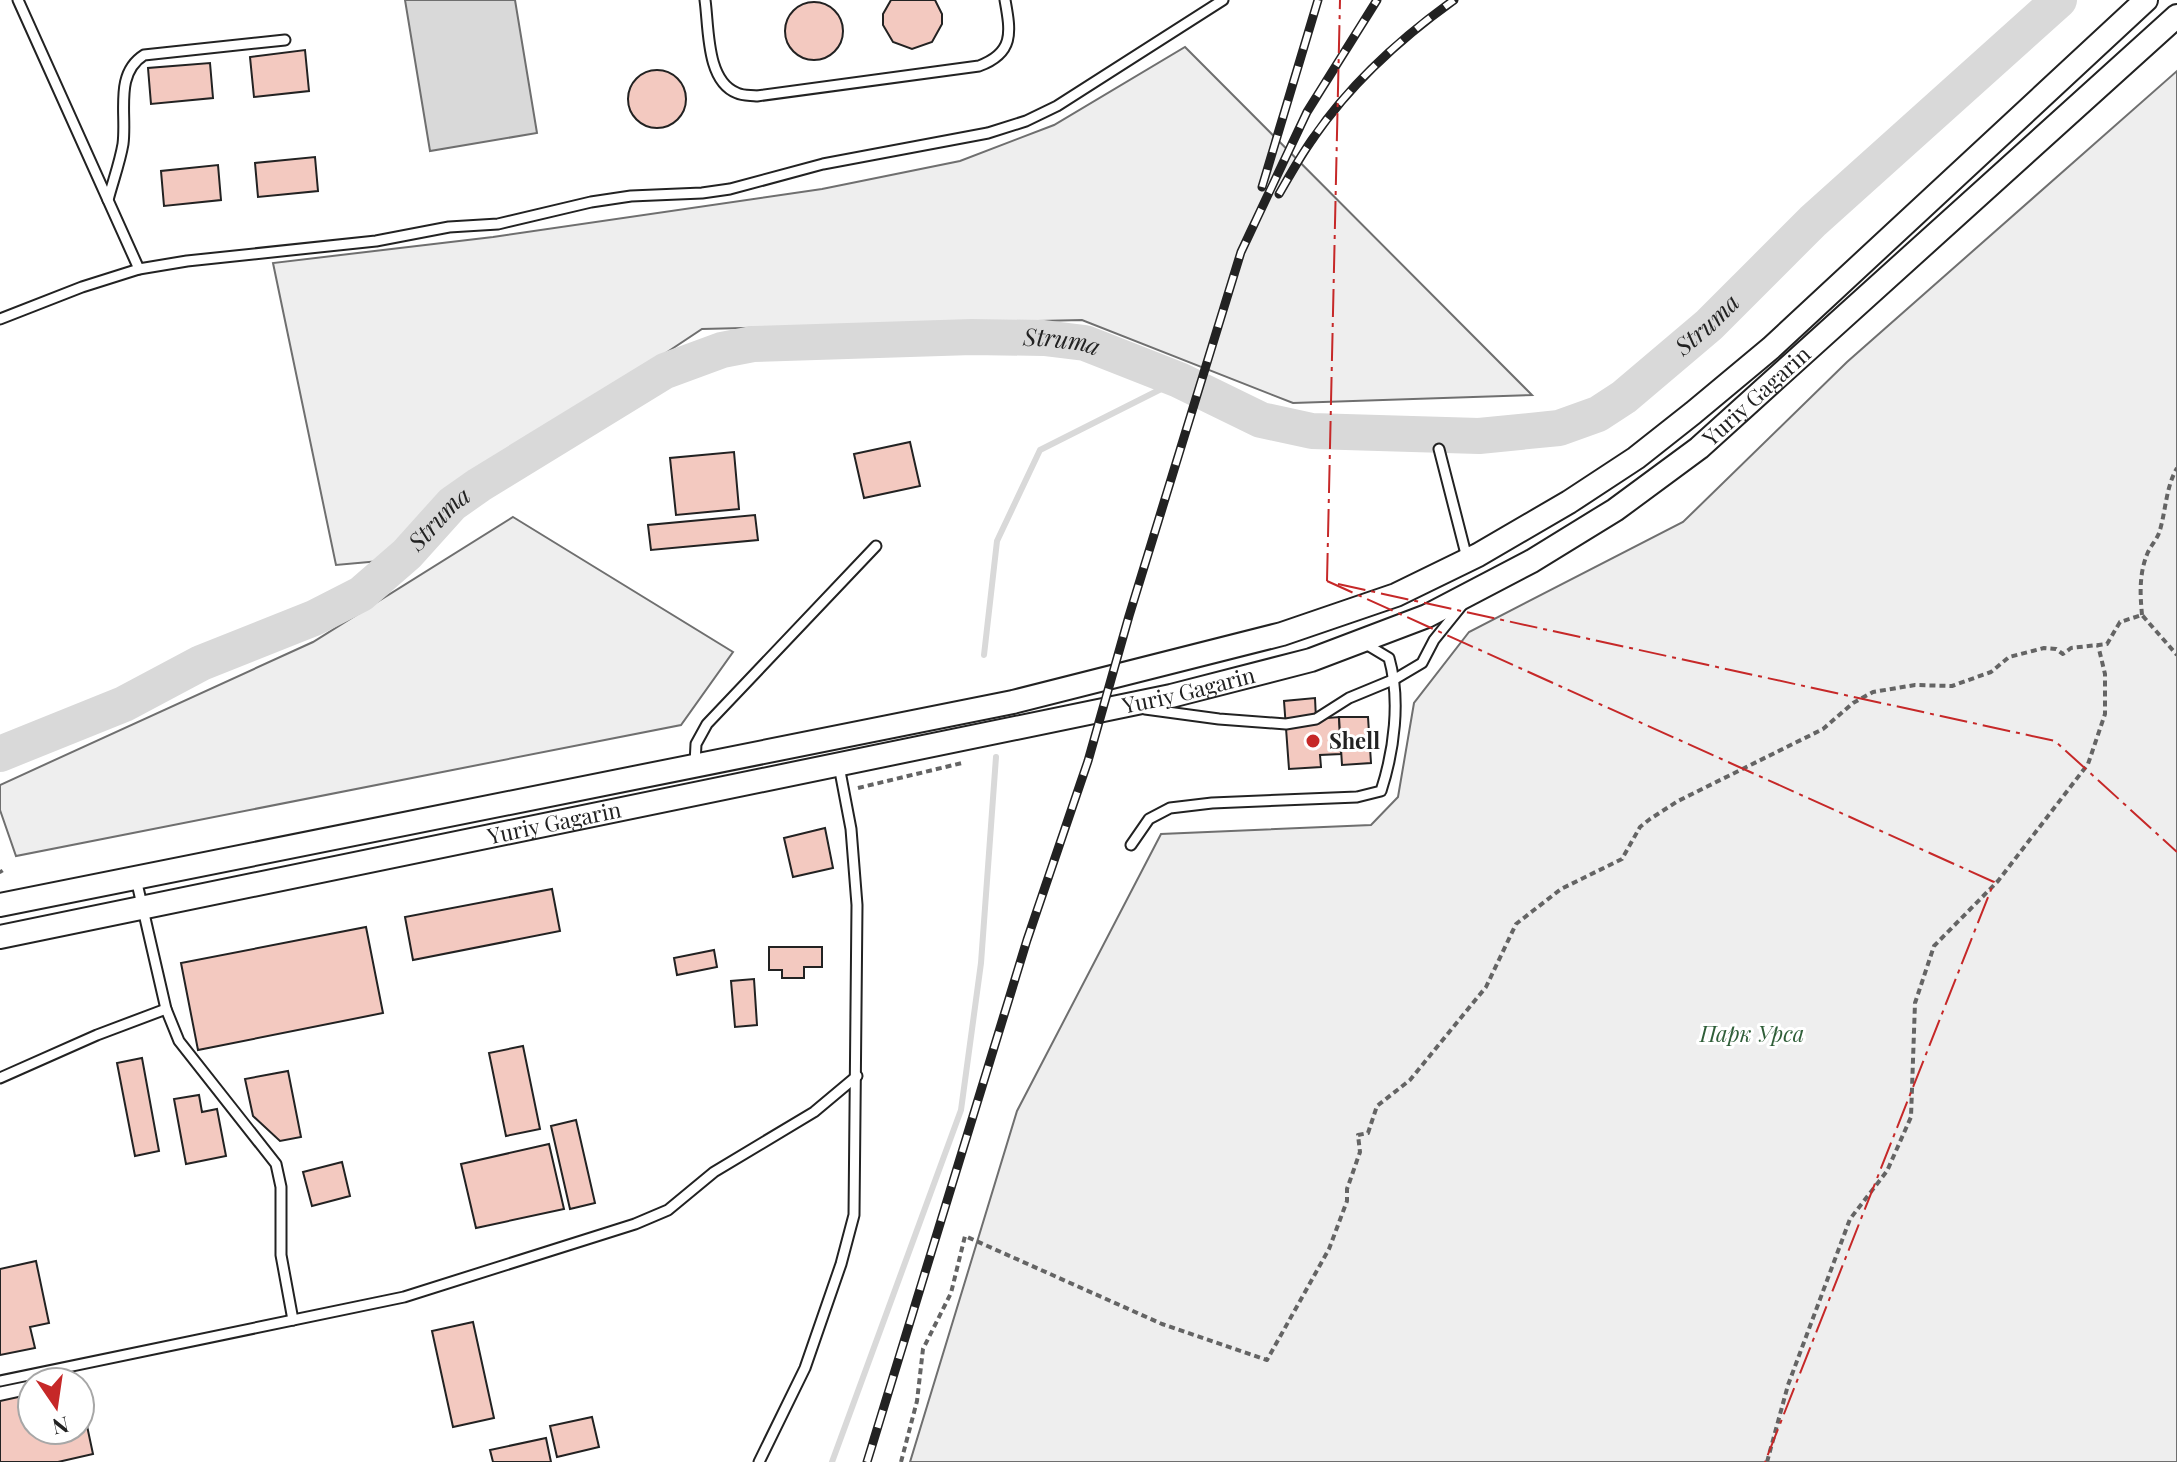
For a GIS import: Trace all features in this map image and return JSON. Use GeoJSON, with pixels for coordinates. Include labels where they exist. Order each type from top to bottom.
{"type":"FeatureCollection","features":[{"type":"Feature","properties":{"kind":"street","name":"Yuriy Gagarin"},"geometry":{"type":"LineString","coordinates":[[0,905],[1013,702],[1282,634],[1396,595],[1468,560],[1569,502],[1625,466],[1704,404],[1782,338],[2146,0]]}},
{"type":"Feature","properties":{"kind":"street","name":"Yuriy Gagarin"},"geometry":{"type":"LineString","coordinates":[[0,937],[1126,705],[1311,660],[1427,616],[1532,561],[1615,510],[1699,448],[2177,16]]}},
{"type":"Feature","properties":{"kind":"lane"},"geometry":{"type":"LineString","coordinates":[[18,0],[139,269]]}},
{"type":"Feature","properties":{"kind":"lane"},"geometry":{"type":"LineString","coordinates":[[705,0],[715,71],[725,85],[737,93],[757,96],[979,66],[996,59],[1006,48],[1009,33],[1005,0]]}},
{"type":"Feature","properties":{"kind":"lane"},"geometry":{"type":"LineString","coordinates":[[0,319],[139,269],[376,241],[449,227],[498,224],[631,196],[730,189],[823,164],[988,133],[1026,121],[1057,106],[1223,0]]}},
{"type":"Feature","properties":{"kind":"lane"},"geometry":{"type":"LineString","coordinates":[[108,200],[123,143],[126,77],[132,62],[144,55],[285,40]]}},
{"type":"Feature","properties":{"kind":"lane"},"geometry":{"type":"LineString","coordinates":[[1439,449],[1468,560]]}},
{"type":"Feature","properties":{"kind":"lane"},"geometry":{"type":"LineString","coordinates":[[695,764],[696,744],[707,724],[876,546]]}},
{"type":"Feature","properties":{"kind":"lane"},"geometry":{"type":"LineString","coordinates":[[1126,705],[1219,719],[1286,724],[1316,719],[1349,698],[1395,679],[1422,663],[1434,640],[1473,592]]}},
{"type":"Feature","properties":{"kind":"lane"},"geometry":{"type":"LineString","coordinates":[[1131,845],[1149,819],[1170,808],[1212,803],[1357,797],[1381,791],[1389,766],[1395,679],[1389,658],[1361,641]]}},
{"type":"Feature","properties":{"kind":"lane"},"geometry":{"type":"LineString","coordinates":[[759,1462],[805,1368],[841,1264],[854,1215],[857,905],[851,829],[839,766]]}},
{"type":"Feature","properties":{"kind":"lane"},"geometry":{"type":"LineString","coordinates":[[136,879],[166,1009],[179,1041],[276,1164],[281,1187],[281,1255],[293,1320]]}},
{"type":"Feature","properties":{"kind":"lane"},"geometry":{"type":"LineString","coordinates":[[0,1078],[97,1035],[166,1009]]}},
{"type":"Feature","properties":{"kind":"lane"},"geometry":{"type":"LineString","coordinates":[[0,1381],[404,1297],[635,1224],[668,1210],[714,1172],[814,1112],[857,1076]]}},
{"type":"Feature","properties":{"kind":"path"},"geometry":{"type":"LineString","coordinates":[[2177,468],[2170,480],[2159,535],[2149,550],[2142,570],[2140,588],[2142,615],[2177,655]]}},
{"type":"Feature","properties":{"kind":"path"},"geometry":{"type":"LineString","coordinates":[[901,1462],[917,1401],[923,1349],[951,1293],[965,1236],[1162,1324],[1267,1360],[1329,1249],[1358,1160],[1358,1135],[1368,1133],[1377,1106],[1410,1080],[1486,987],[1516,924],[1561,889],[1622,859],[1640,827],[1659,813],[1736,770],[1823,729],[1853,703],[1873,692],[1915,685],[1952,686],[1991,672],[2009,657],[2044,648],[2056,649],[2063,654],[2071,648],[2107,644],[2120,622],[2142,615]]}},
{"type":"Feature","properties":{"kind":"path"},"geometry":{"type":"LineString","coordinates":[[1767,1462],[1788,1385],[1850,1219],[1887,1171],[1911,1117],[1915,1003],[1934,946],[1998,881],[2088,764],[2105,714],[2105,674],[2098,645]]}},
{"type":"Feature","properties":{"kind":"path"},"geometry":{"type":"LineString","coordinates":[[844,791],[972,760]]}},
{"type":"Feature","properties":{"kind":"green space"},"geometry":{"type":"Polygon","coordinates":[[[1185,47],[1532,395],[1293,403],[1082,320],[702,329],[431,509],[380,561],[336,565],[273,263],[493,237],[822,189],[960,161],[1054,125],[1185,47]]]}},
{"type":"Feature","properties":{"kind":"green space","name":"Парк Урса"},"geometry":{"type":"Polygon","coordinates":[[[2177,71],[2177,1462],[910,1462],[1017,1111],[1161,834],[1371,825],[1398,797],[1414,703],[1469,632],[1683,522],[1847,362],[2177,71]]]}},
{"type":"Feature","properties":{"kind":"green space"},"geometry":{"type":"Polygon","coordinates":[[[513,517],[733,652],[681,725],[16,856],[0,810],[0,785],[313,642],[513,517]]]}},
{"type":"Feature","properties":{"kind":"shaded area"},"geometry":{"type":"Polygon","coordinates":[[[405,0],[515,0],[537,133],[430,151],[405,0]]]}},
{"type":"Feature","properties":{"kind":"building"},"geometry":{"type":"Polygon","coordinates":[[[891,0],[935,0],[942,14],[942,24],[932,42],[912,49],[893,42],[883,25],[883,14],[891,0]]]}},
{"type":"Feature","properties":{"kind":"building"},"geometry":{"type":"Polygon","coordinates":[[[814,2],[835,10],[843,31],[835,52],[814,60],[793,52],[785,31],[793,10],[814,2]]]}},
{"type":"Feature","properties":{"kind":"building"},"geometry":{"type":"Polygon","coordinates":[[[305,50],[309,91],[254,97],[250,57],[305,50]]]}},
{"type":"Feature","properties":{"kind":"building"},"geometry":{"type":"Polygon","coordinates":[[[210,63],[213,98],[151,104],[148,68],[210,63]]]}},
{"type":"Feature","properties":{"kind":"building"},"geometry":{"type":"Polygon","coordinates":[[[657,70],[668,72],[677,79],[684,88],[684,110],[677,119],[668,126],[657,128],[646,126],[637,119],[630,110],[628,99],[630,88],[637,79],[646,72],[657,70]]]}},
{"type":"Feature","properties":{"kind":"building"},"geometry":{"type":"Polygon","coordinates":[[[315,157],[318,191],[258,197],[255,163],[315,157]]]}},
{"type":"Feature","properties":{"kind":"building"},"geometry":{"type":"Polygon","coordinates":[[[218,165],[221,200],[164,206],[161,171],[218,165]]]}},
{"type":"Feature","properties":{"kind":"building"},"geometry":{"type":"Polygon","coordinates":[[[910,442],[920,486],[864,498],[854,454],[910,442]]]}},
{"type":"Feature","properties":{"kind":"building"},"geometry":{"type":"Polygon","coordinates":[[[734,452],[739,509],[676,515],[670,458],[734,452]]]}},
{"type":"Feature","properties":{"kind":"building"},"geometry":{"type":"Polygon","coordinates":[[[755,515],[758,540],[651,550],[648,525],[755,515]]]}},
{"type":"Feature","properties":{"kind":"building"},"geometry":{"type":"Polygon","coordinates":[[[1315,698],[1316,719],[1339,717],[1341,754],[1320,755],[1321,767],[1289,769],[1284,701],[1315,698]]]}},
{"type":"Feature","properties":{"kind":"building"},"geometry":{"type":"Polygon","coordinates":[[[1339,717],[1368,717],[1371,763],[1342,765],[1339,717]]]}},
{"type":"Feature","properties":{"kind":"building"},"geometry":{"type":"Polygon","coordinates":[[[825,828],[833,868],[793,877],[784,838],[825,828]]]}},
{"type":"Feature","properties":{"kind":"building"},"geometry":{"type":"Polygon","coordinates":[[[552,889],[560,931],[413,960],[405,917],[552,889]]]}},
{"type":"Feature","properties":{"kind":"building"},"geometry":{"type":"Polygon","coordinates":[[[366,927],[383,1013],[198,1050],[181,963],[366,927]]]}},
{"type":"Feature","properties":{"kind":"building"},"geometry":{"type":"Polygon","coordinates":[[[769,947],[822,947],[822,967],[804,967],[804,978],[782,978],[782,970],[769,970],[769,947]]]}},
{"type":"Feature","properties":{"kind":"building"},"geometry":{"type":"Polygon","coordinates":[[[714,950],[717,967],[677,975],[674,958],[714,950]]]}},
{"type":"Feature","properties":{"kind":"building"},"geometry":{"type":"Polygon","coordinates":[[[754,979],[757,1025],[735,1027],[731,981],[754,979]]]}},
{"type":"Feature","properties":{"kind":"building"},"geometry":{"type":"Polygon","coordinates":[[[523,1046],[540,1129],[506,1136],[489,1053],[523,1046]]]}},
{"type":"Feature","properties":{"kind":"building"},"geometry":{"type":"Polygon","coordinates":[[[142,1058],[159,1151],[135,1156],[117,1063],[142,1058]]]}},
{"type":"Feature","properties":{"kind":"building"},"geometry":{"type":"Polygon","coordinates":[[[288,1071],[301,1137],[280,1141],[253,1116],[245,1079],[288,1071]]]}},
{"type":"Feature","properties":{"kind":"building"},"geometry":{"type":"Polygon","coordinates":[[[199,1095],[202,1112],[217,1109],[226,1156],[186,1164],[174,1099],[199,1095]]]}},
{"type":"Feature","properties":{"kind":"building"},"geometry":{"type":"Polygon","coordinates":[[[576,1120],[595,1203],[570,1209],[551,1126],[576,1120]]]}},
{"type":"Feature","properties":{"kind":"building"},"geometry":{"type":"Polygon","coordinates":[[[549,1144],[564,1209],[476,1228],[461,1164],[549,1144]]]}},
{"type":"Feature","properties":{"kind":"building"},"geometry":{"type":"Polygon","coordinates":[[[342,1162],[350,1196],[312,1206],[303,1172],[342,1162]]]}},
{"type":"Feature","properties":{"kind":"building"},"geometry":{"type":"Polygon","coordinates":[[[36,1261],[49,1323],[30,1327],[35,1348],[0,1355],[0,1269],[36,1261]]]}},
{"type":"Feature","properties":{"kind":"building"},"geometry":{"type":"Polygon","coordinates":[[[473,1322],[494,1418],[453,1427],[432,1331],[473,1322]]]}},
{"type":"Feature","properties":{"kind":"building"},"geometry":{"type":"Polygon","coordinates":[[[16,1398],[16,1446],[91,1446],[93,1454],[58,1462],[0,1462],[0,1401],[16,1398]]]}},
{"type":"Feature","properties":{"kind":"building"},"geometry":{"type":"Polygon","coordinates":[[[592,1417],[599,1447],[557,1457],[550,1426],[592,1417]]]}},
{"type":"Feature","properties":{"kind":"building"},"geometry":{"type":"Polygon","coordinates":[[[546,1438],[551,1462],[493,1462],[490,1450],[546,1438]]]}},
{"type":"Feature","properties":{"kind":"waterway","name":"Struma"},"geometry":{"type":"LineString","coordinates":[[0,754],[124,704],[201,663],[314,618],[361,594],[407,554],[452,504],[479,485],[665,371],[722,350],[753,344],[972,337],[1044,338],[1085,343],[1179,380],[1261,420],[1312,431],[1479,436],[1559,428],[1598,414],[1624,397],[1709,325],[1813,221],[2059,0]]}},
{"type":"Feature","properties":{"kind":"waterway"},"geometry":{"type":"LineString","coordinates":[[984,655],[997,541],[1040,450],[1179,380]]}},
{"type":"Feature","properties":{"kind":"waterway"},"geometry":{"type":"LineString","coordinates":[[832,1462],[961,1110],[981,963],[996,757]]}},
{"type":"Feature","properties":{"kind":"railway"},"geometry":{"type":"LineString","coordinates":[[1262,187],[1318,0]]}},
{"type":"Feature","properties":{"kind":"railway"},"geometry":{"type":"LineString","coordinates":[[867,1462],[1027,940],[1088,761],[1129,616],[1241,252],[1307,112],[1377,0]]}},
{"type":"Feature","properties":{"kind":"railway"},"geometry":{"type":"LineString","coordinates":[[1279,194],[1309,144],[1344,98],[1396,46],[1454,0]]}},
{"type":"Feature","properties":{"kind":"power"},"geometry":{"type":"LineString","coordinates":[[1327,581],[1340,0]]}},
{"type":"Feature","properties":{"kind":"power"},"geometry":{"type":"LineString","coordinates":[[1327,581],[1994,882],[1765,1462]]}},
{"type":"Feature","properties":{"kind":"power"},"geometry":{"type":"LineString","coordinates":[[1338,584],[2055,741],[2177,852]]}},
{"type":"Feature","properties":{"kind":"place","name":"Shell"},"geometry":{"type":"Point","coordinates":[1313,741]}}]}
